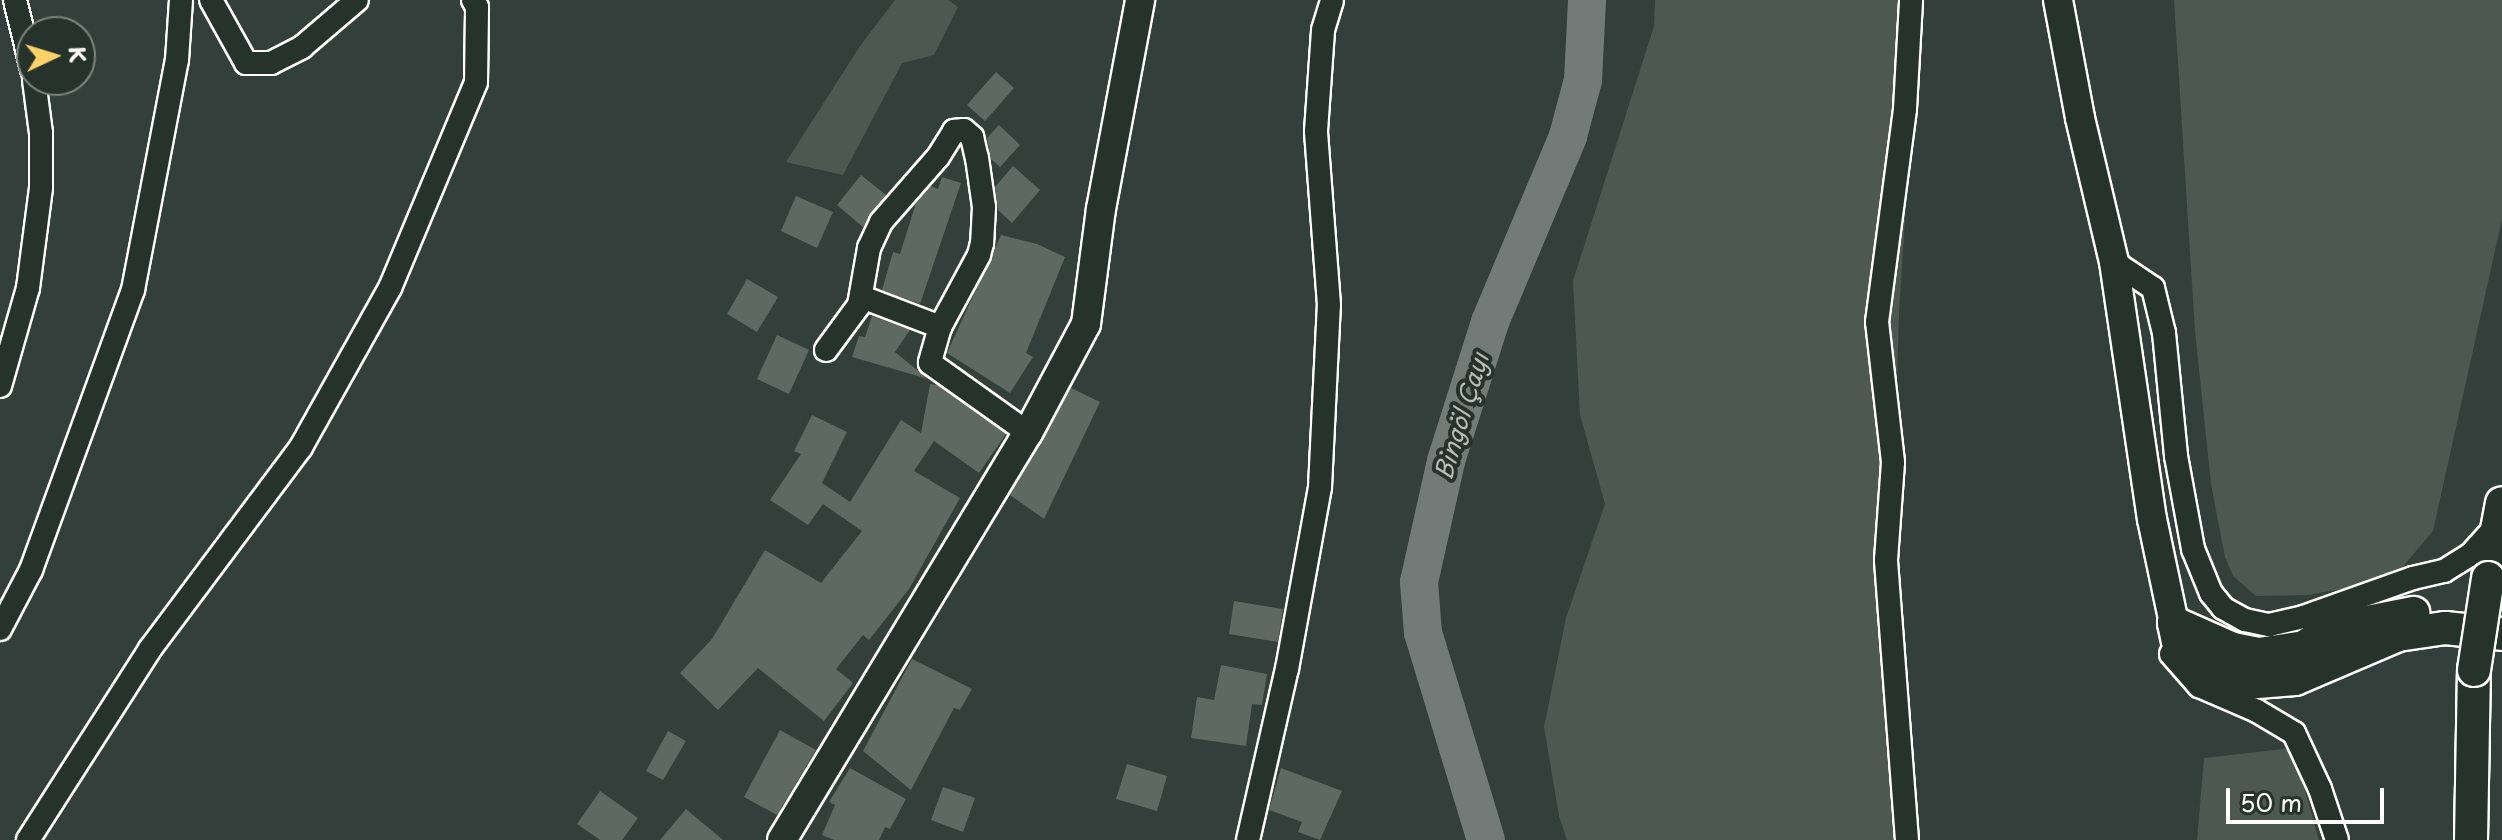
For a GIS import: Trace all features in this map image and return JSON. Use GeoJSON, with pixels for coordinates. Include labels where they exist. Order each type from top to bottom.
{"type":"FeatureCollection","features":[{"type":"Feature","properties":{"kind":"highway"},"geometry":{"type":"LineString","coordinates":[[2471,840],[2474,670],[2500,514]]}},
{"type":"Feature","properties":{"kind":"highway"},"geometry":{"type":"LineString","coordinates":[[2174,623],[2233,649],[2259,654],[2304,647],[2332,629],[2392,616],[2439,608],[2502,612]]}},
{"type":"Feature","properties":{"kind":"highway"},"geometry":{"type":"LineString","coordinates":[[2174,623],[2179,646],[2194,660],[2245,683],[2295,679],[2353,651],[2398,635],[2445,628],[2502,634]]}},
{"type":"Feature","properties":{"kind":"main road"},"geometry":{"type":"LineString","coordinates":[[782,840],[1028,433],[1086,324],[1101,209],[1140,0]]}},
{"type":"Feature","properties":{"kind":"main road"},"geometry":{"type":"LineString","coordinates":[[2058,0],[2077,105],[2114,262],[2152,519],[2174,623]]}},
{"type":"Feature","properties":{"kind":"street"},"geometry":{"type":"LineString","coordinates":[[0,629],[37,557],[133,290],[177,60],[181,0]]}},
{"type":"Feature","properties":{"kind":"street"},"geometry":{"type":"LineString","coordinates":[[211,0],[246,63],[271,63],[302,47],[357,0]]}},
{"type":"Feature","properties":{"kind":"street"},"geometry":{"type":"LineString","coordinates":[[28,840],[150,649],[301,447],[390,288],[476,82],[477,7],[473,0]]}},
{"type":"Feature","properties":{"kind":"street"},"geometry":{"type":"LineString","coordinates":[[1248,840],[1287,669],[1320,487],[1329,305],[1316,131],[1323,30],[1332,0]]}},
{"type":"Feature","properties":{"kind":"street"},"geometry":{"type":"LineString","coordinates":[[1907,840],[1886,560],[1893,462],[1877,322],[1905,109],[1911,0]]}},
{"type":"Feature","properties":{"kind":"street"},"geometry":{"type":"LineString","coordinates":[[0,386],[28,288],[41,188],[41,133],[36,96]]}},
{"type":"Feature","properties":{"kind":"street"},"geometry":{"type":"LineString","coordinates":[[826,350],[862,297],[869,248],[881,222],[929,168],[954,131],[964,130],[972,137],[977,158],[984,207],[982,243],[979,255],[940,327],[930,363],[1028,433]]}},
{"type":"Feature","properties":{"kind":"street"},"geometry":{"type":"LineString","coordinates":[[2114,262],[2153,288],[2164,333],[2176,456],[2193,549],[2211,593],[2223,608],[2245,620],[2269,625],[2303,617],[2413,578],[2444,571],[2470,555],[2500,514]]}},
{"type":"Feature","properties":{"kind":"street"},"geometry":{"type":"LineString","coordinates":[[862,297],[940,327]]}},
{"type":"Feature","properties":{"kind":"street"},"geometry":{"type":"LineString","coordinates":[[2174,623],[2169,652],[2199,686],[2257,711],[2294,733],[2320,789],[2337,840]]}},
{"type":"Feature","properties":{"kind":"shaded area"},"geometry":{"type":"Polygon","coordinates":[[[895,0],[948,0],[958,7],[934,55],[902,63],[843,175],[786,162],[860,46],[895,0]]]}},
{"type":"Feature","properties":{"kind":"shaded area"},"geometry":{"type":"Polygon","coordinates":[[[1655,0],[1919,0],[1899,313],[1891,589],[1895,840],[1567,840],[1559,816],[1544,727],[1566,618],[1605,504],[1580,415],[1573,281],[1654,26],[1655,0]]]}},
{"type":"Feature","properties":{"kind":"shaded area"},"geometry":{"type":"Polygon","coordinates":[[[2174,0],[2502,0],[2502,219],[2433,531],[2400,570],[2376,583],[2308,595],[2256,596],[2233,576],[2225,557],[2211,484],[2195,331],[2174,0]]]}},
{"type":"Feature","properties":{"kind":"shaded area"},"geometry":{"type":"Polygon","coordinates":[[[2293,748],[2319,840],[2197,840],[2204,758],[2293,748]]]}},
{"type":"Feature","properties":{"kind":"building"},"geometry":{"type":"Polygon","coordinates":[[[996,72],[1014,88],[985,121],[967,105],[996,72]]]}},
{"type":"Feature","properties":{"kind":"building"},"geometry":{"type":"Polygon","coordinates":[[[999,125],[1020,145],[1000,167],[991,159],[987,138],[999,125]]]}},
{"type":"Feature","properties":{"kind":"building"},"geometry":{"type":"Polygon","coordinates":[[[1013,166],[1040,190],[1012,223],[998,210],[995,187],[1013,166]]]}},
{"type":"Feature","properties":{"kind":"building"},"geometry":{"type":"Polygon","coordinates":[[[861,175],[886,195],[863,227],[837,205],[861,175]]]}},
{"type":"Feature","properties":{"kind":"building"},"geometry":{"type":"Polygon","coordinates":[[[942,177],[961,183],[920,304],[882,290],[893,252],[900,254],[916,203],[931,186],[938,189],[942,177]]]}},
{"type":"Feature","properties":{"kind":"building"},"geometry":{"type":"Polygon","coordinates":[[[796,196],[833,212],[817,248],[781,231],[796,196]]]}},
{"type":"Feature","properties":{"kind":"building"},"geometry":{"type":"Polygon","coordinates":[[[1001,235],[1037,244],[1065,257],[1026,353],[1033,357],[1010,393],[947,353],[1001,235]]]}},
{"type":"Feature","properties":{"kind":"building"},"geometry":{"type":"Polygon","coordinates":[[[747,279],[778,297],[757,332],[727,314],[747,279]]]}},
{"type":"Feature","properties":{"kind":"building"},"geometry":{"type":"Polygon","coordinates":[[[872,316],[910,330],[895,352],[928,379],[852,357],[859,336],[865,337],[872,316]]]}},
{"type":"Feature","properties":{"kind":"building"},"geometry":{"type":"Polygon","coordinates":[[[777,335],[809,350],[789,394],[757,379],[777,335]]]}},
{"type":"Feature","properties":{"kind":"building"},"geometry":{"type":"Polygon","coordinates":[[[930,384],[937,385],[1006,434],[979,473],[934,441],[914,471],[960,498],[909,589],[869,640],[863,635],[836,669],[853,683],[824,721],[758,668],[718,710],[680,673],[712,639],[765,550],[821,583],[862,531],[823,504],[808,525],[770,500],[801,454],[794,451],[812,415],[847,432],[822,483],[850,502],[901,420],[921,433],[930,384]]]}},
{"type":"Feature","properties":{"kind":"building"},"geometry":{"type":"Polygon","coordinates":[[[1071,388],[1100,402],[1044,519],[1010,495],[1071,388]]]}},
{"type":"Feature","properties":{"kind":"building"},"geometry":{"type":"Polygon","coordinates":[[[1234,601],[1283,609],[1278,642],[1229,634],[1234,601]]]}},
{"type":"Feature","properties":{"kind":"building"},"geometry":{"type":"Polygon","coordinates":[[[912,659],[972,689],[960,710],[954,708],[911,790],[863,751],[912,659]]]}},
{"type":"Feature","properties":{"kind":"building"},"geometry":{"type":"Polygon","coordinates":[[[1221,665],[1267,674],[1262,705],[1252,704],[1246,746],[1191,738],[1197,697],[1214,700],[1221,665]]]}},
{"type":"Feature","properties":{"kind":"building"},"geometry":{"type":"Polygon","coordinates":[[[780,730],[816,750],[777,815],[744,797],[780,730]]]}},
{"type":"Feature","properties":{"kind":"building"},"geometry":{"type":"Polygon","coordinates":[[[668,731],[686,741],[663,780],[646,771],[668,731]]]}},
{"type":"Feature","properties":{"kind":"building"},"geometry":{"type":"Polygon","coordinates":[[[1127,764],[1167,776],[1157,811],[1116,799],[1127,764]]]}},
{"type":"Feature","properties":{"kind":"building"},"geometry":{"type":"Polygon","coordinates":[[[850,768],[906,799],[890,829],[885,827],[879,840],[834,840],[822,835],[835,805],[829,802],[850,768]]]}},
{"type":"Feature","properties":{"kind":"building"},"geometry":{"type":"Polygon","coordinates":[[[1281,768],[1342,791],[1320,840],[1298,832],[1302,822],[1269,810],[1281,768]]]}},
{"type":"Feature","properties":{"kind":"building"},"geometry":{"type":"Polygon","coordinates":[[[943,787],[975,798],[963,832],[931,820],[943,787]]]}},
{"type":"Feature","properties":{"kind":"building"},"geometry":{"type":"Polygon","coordinates":[[[600,791],[638,818],[622,840],[600,840],[577,824],[600,791]]]}},
{"type":"Feature","properties":{"kind":"building"},"geometry":{"type":"Polygon","coordinates":[[[686,809],[723,840],[660,840],[686,809]]]}},
{"type":"Feature","properties":{"kind":"waterway","name":"Bingöl Çayı"},"geometry":{"type":"LineString","coordinates":[[1486,840],[1423,633],[1419,582],[1446,461],[1490,322],[1568,136],[1583,80],[1587,0]]}}]}
